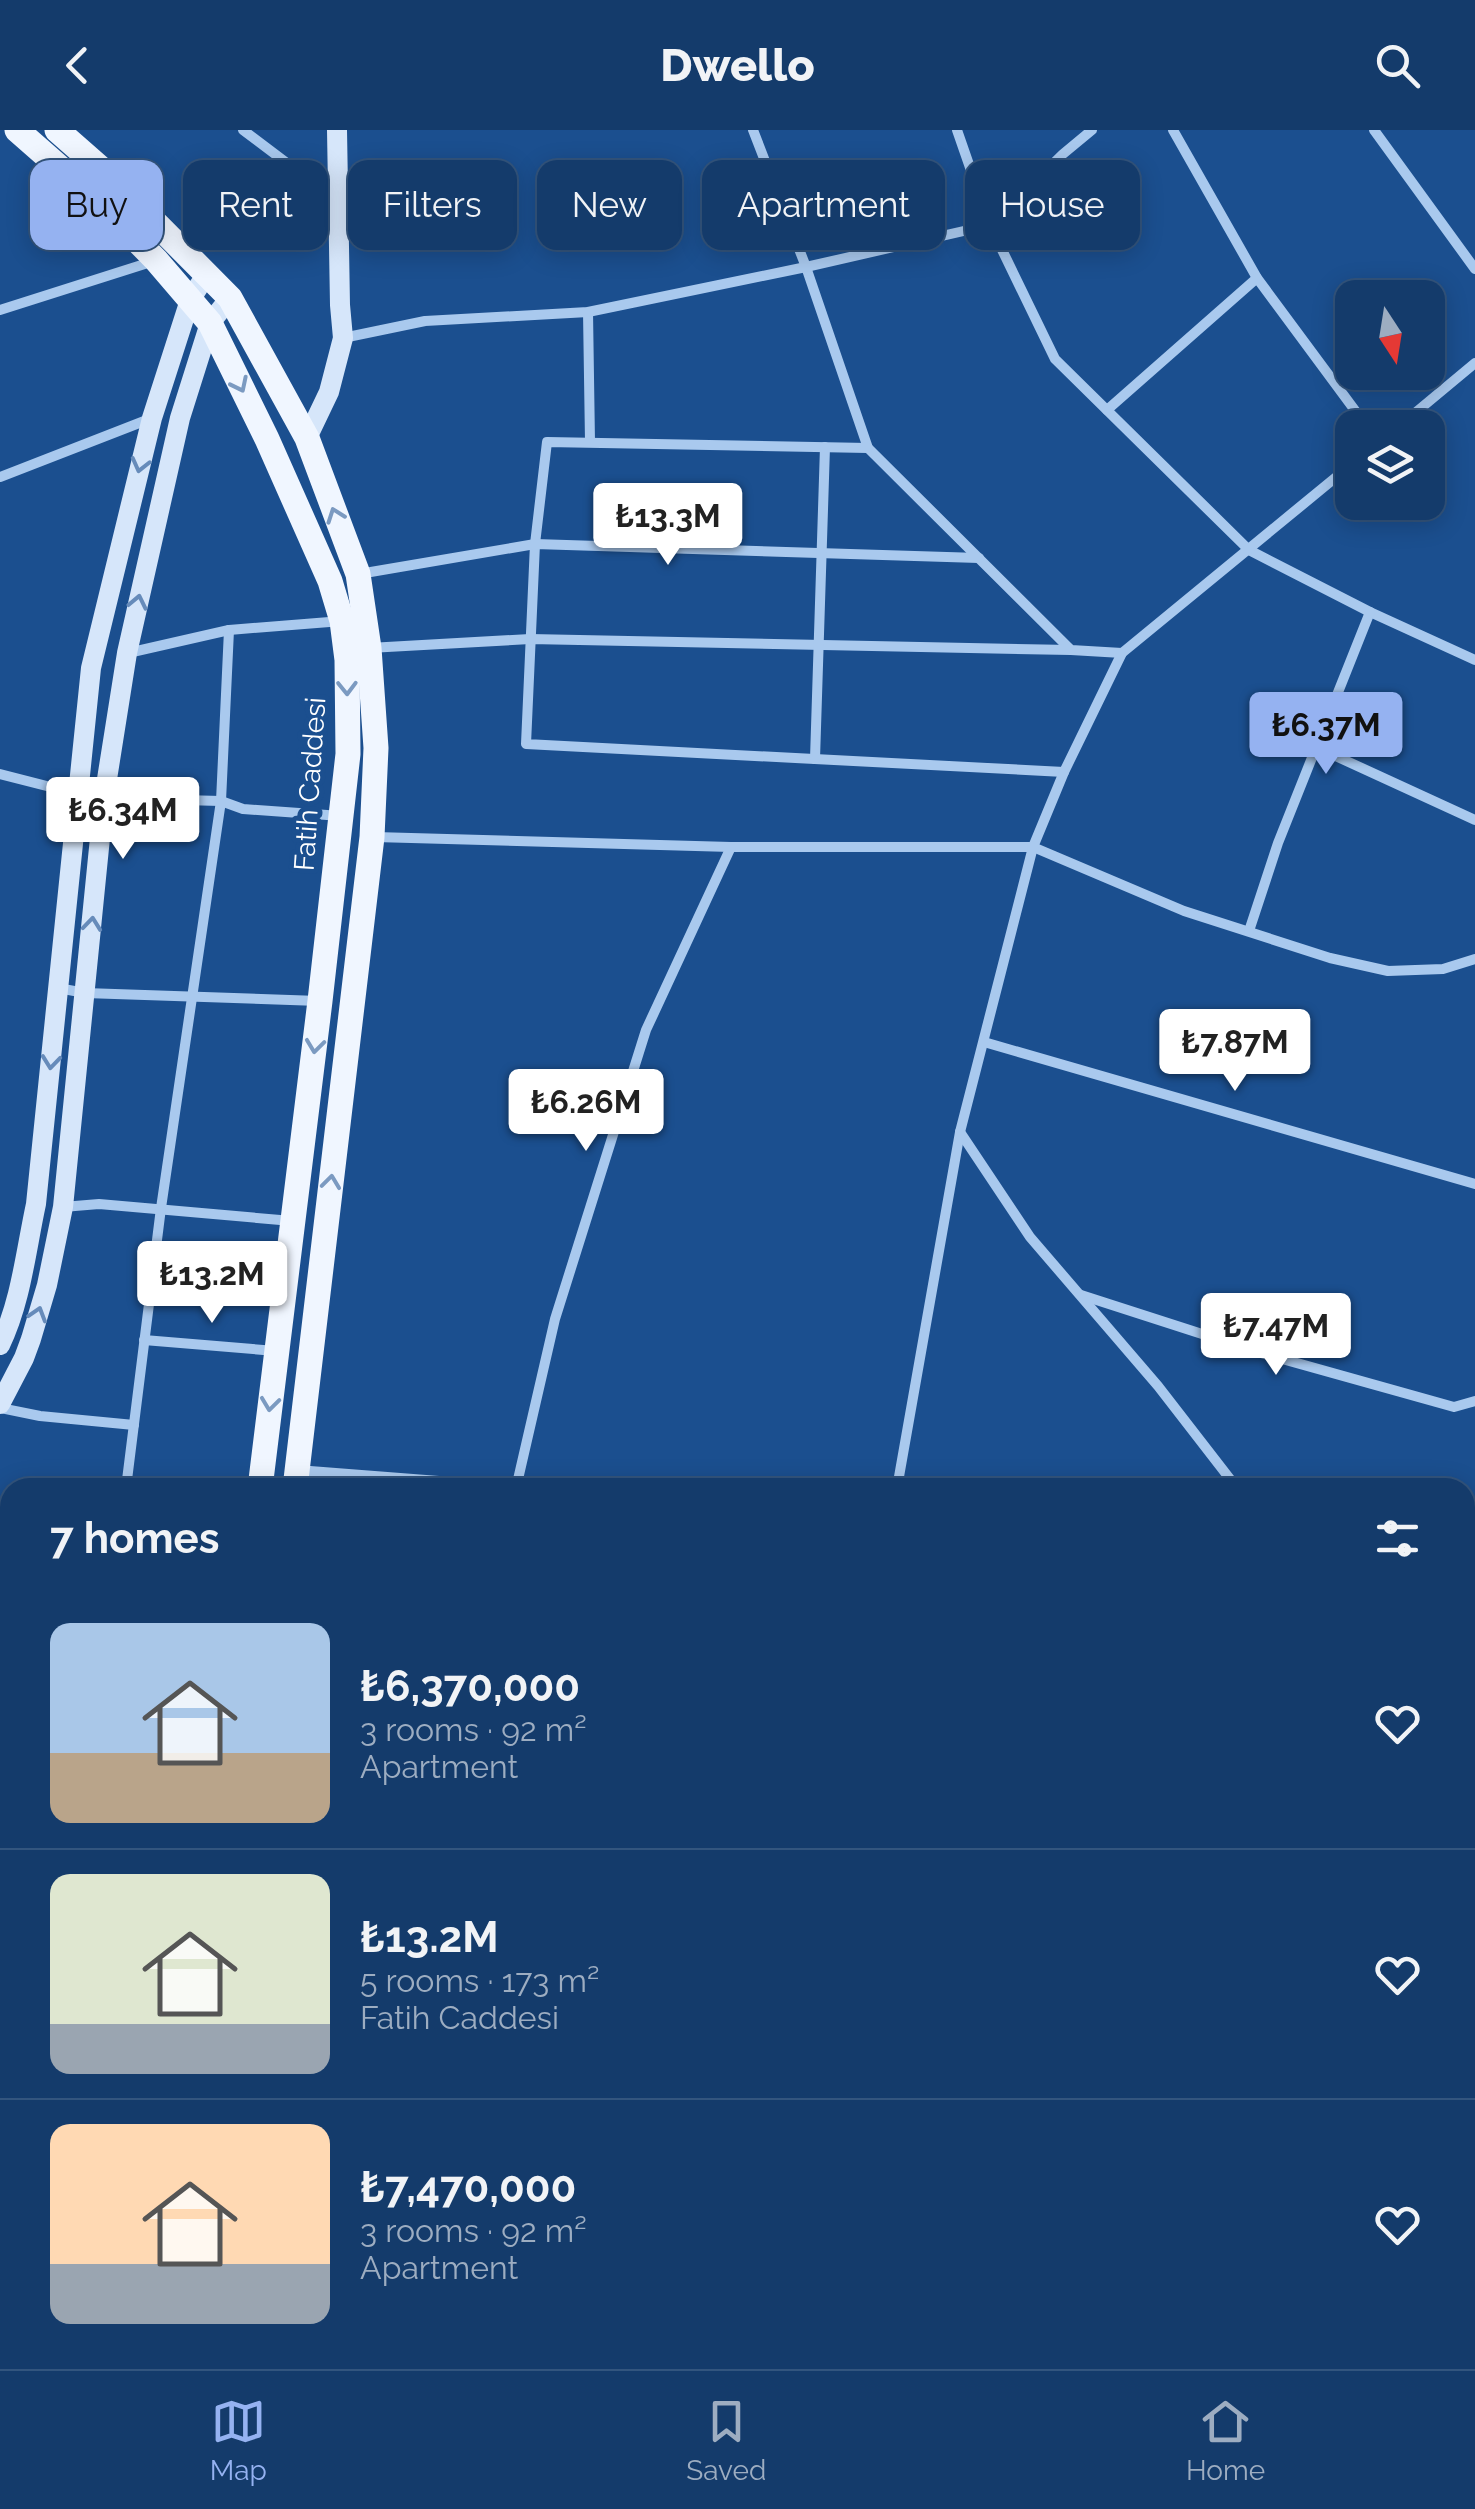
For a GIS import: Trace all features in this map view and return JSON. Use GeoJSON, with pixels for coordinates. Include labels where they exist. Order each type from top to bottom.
{"type":"FeatureCollection","features":[{"type":"Feature","properties":{"kind":"main road","name":"Fatih Caddesi"},"geometry":{"type":"LineString","coordinates":[[17,130],[99,202],[210,323],[330,582],[342,621],[348,754],[261,1478]]}},
{"type":"Feature","properties":{"kind":"main road","name":"Fatih Caddesi"},"geometry":{"type":"LineString","coordinates":[[57,130],[230,298],[307,438],[358,574],[369,648],[376,748],[372,837],[296,1478]]}},
{"type":"Feature","properties":{"kind":"street"},"geometry":{"type":"LineString","coordinates":[[243,130],[338,202]]}},
{"type":"Feature","properties":{"kind":"street"},"geometry":{"type":"LineString","coordinates":[[307,438],[329,392],[343,338],[337,130]]}},
{"type":"Feature","properties":{"kind":"street"},"geometry":{"type":"LineString","coordinates":[[753,130],[806,266],[868,448],[1071,650]]}},
{"type":"Feature","properties":{"kind":"street"},"geometry":{"type":"LineString","coordinates":[[957,130],[967,160]]}},
{"type":"Feature","properties":{"kind":"street"},"geometry":{"type":"LineString","coordinates":[[1057,160],[1092,130]]}},
{"type":"Feature","properties":{"kind":"street"},"geometry":{"type":"LineString","coordinates":[[1173,130],[1257,278],[1355,410]]}},
{"type":"Feature","properties":{"kind":"street"},"geometry":{"type":"LineString","coordinates":[[1374,130],[1475,269]]}},
{"type":"Feature","properties":{"kind":"street"},"geometry":{"type":"LineString","coordinates":[[343,338],[424,321],[588,312],[965,231]]}},
{"type":"Feature","properties":{"kind":"street"},"geometry":{"type":"LineString","coordinates":[[1002,250],[1055,359],[1249,550],[1475,660]]}},
{"type":"Feature","properties":{"kind":"street"},"geometry":{"type":"LineString","coordinates":[[2,306],[156,260]]}},
{"type":"Feature","properties":{"kind":"street"},"geometry":{"type":"LineString","coordinates":[[0,1345],[7,1331],[36,1204],[91,668],[152,418],[190,300],[206,275]]}},
{"type":"Feature","properties":{"kind":"street"},"geometry":{"type":"LineString","coordinates":[[1107,410],[1257,278]]}},
{"type":"Feature","properties":{"kind":"street"},"geometry":{"type":"LineString","coordinates":[[134,1425],[40,1416],[0,1406],[24,1358],[47,1284],[64,1208],[104,798],[127,653],[170,454],[210,323],[230,298]]}},
{"type":"Feature","properties":{"kind":"street"},"geometry":{"type":"LineString","coordinates":[[588,312],[590,442]]}},
{"type":"Feature","properties":{"kind":"street"},"geometry":{"type":"LineString","coordinates":[[1419,410],[1475,363]]}},
{"type":"Feature","properties":{"kind":"street"},"geometry":{"type":"LineString","coordinates":[[0,477],[152,418]]}},
{"type":"Feature","properties":{"kind":"street"},"geometry":{"type":"LineString","coordinates":[[868,448],[547,442],[536,544],[526,744],[1064,772]]}},
{"type":"Feature","properties":{"kind":"street"},"geometry":{"type":"LineString","coordinates":[[815,759],[825,447]]}},
{"type":"Feature","properties":{"kind":"street"},"geometry":{"type":"LineString","coordinates":[[899,1478],[960,1132],[1033,846],[1064,772],[1122,653],[1335,478]]}},
{"type":"Feature","properties":{"kind":"street"},"geometry":{"type":"LineString","coordinates":[[358,574],[536,544],[978,558]]}},
{"type":"Feature","properties":{"kind":"street"},"geometry":{"type":"LineString","coordinates":[[1249,931],[1278,843],[1370,612]]}},
{"type":"Feature","properties":{"kind":"street"},"geometry":{"type":"LineString","coordinates":[[127,653],[229,630],[342,621]]}},
{"type":"Feature","properties":{"kind":"street"},"geometry":{"type":"LineString","coordinates":[[127,1478],[161,1208],[221,800],[229,630]]}},
{"type":"Feature","properties":{"kind":"street"},"geometry":{"type":"LineString","coordinates":[[369,648],[530,639],[1122,653]]}},
{"type":"Feature","properties":{"kind":"street"},"geometry":{"type":"LineString","coordinates":[[1316,747],[1475,820]]}},
{"type":"Feature","properties":{"kind":"street"},"geometry":{"type":"LineString","coordinates":[[0,774],[78,794]]}},
{"type":"Feature","properties":{"kind":"street"},"geometry":{"type":"LineString","coordinates":[[104,798],[221,800],[243,809],[340,816]]}},
{"type":"Feature","properties":{"kind":"street"},"geometry":{"type":"LineString","coordinates":[[372,837],[731,847],[1033,846],[1184,911],[1330,958],[1388,971],[1442,969],[1475,958]]}},
{"type":"Feature","properties":{"kind":"street"},"geometry":{"type":"LineString","coordinates":[[518,1478],[555,1319],[646,1030],[731,847]]}},
{"type":"Feature","properties":{"kind":"street"},"geometry":{"type":"LineString","coordinates":[[58,988],[84,993],[320,1001]]}},
{"type":"Feature","properties":{"kind":"street"},"geometry":{"type":"LineString","coordinates":[[984,1042],[1475,1184]]}},
{"type":"Feature","properties":{"kind":"street"},"geometry":{"type":"LineString","coordinates":[[960,1132],[1030,1237],[1158,1386],[1229,1478]]}},
{"type":"Feature","properties":{"kind":"street"},"geometry":{"type":"LineString","coordinates":[[64,1208],[100,1204],[293,1221]]}},
{"type":"Feature","properties":{"kind":"street"},"geometry":{"type":"LineString","coordinates":[[29,1240],[55,1248]]}},
{"type":"Feature","properties":{"kind":"street"},"geometry":{"type":"LineString","coordinates":[[1080,1295],[1261,1353],[1454,1407],[1475,1401]]}},
{"type":"Feature","properties":{"kind":"street"},"geometry":{"type":"LineString","coordinates":[[144,1340],[277,1352]]}}]}
